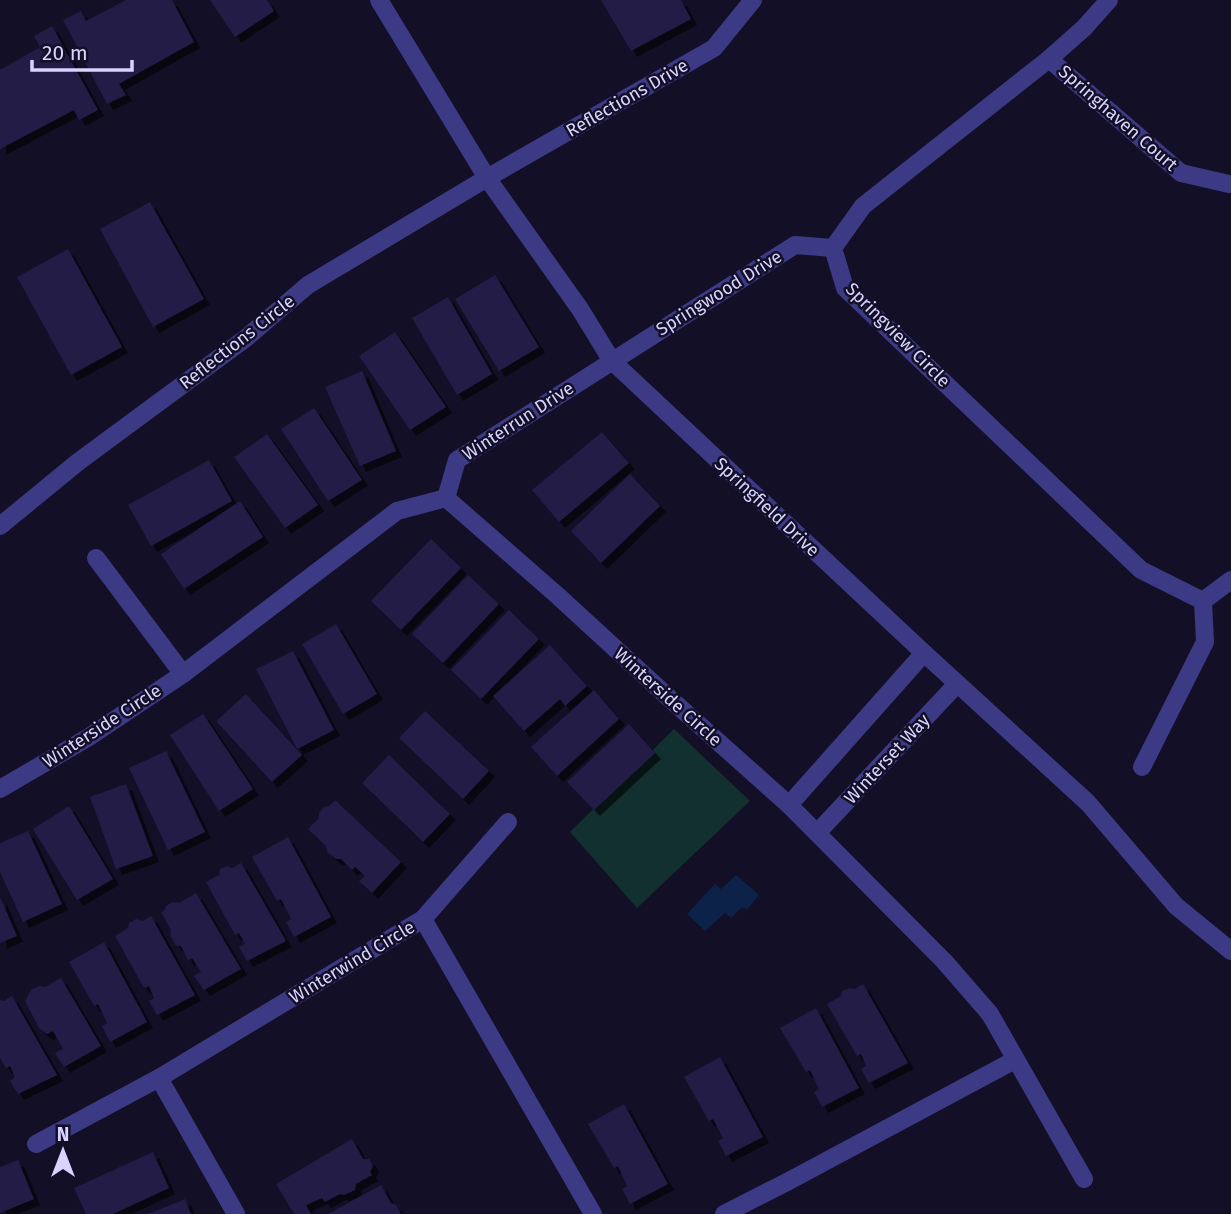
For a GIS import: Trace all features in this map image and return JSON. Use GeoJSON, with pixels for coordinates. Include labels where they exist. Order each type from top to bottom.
{"type":"FeatureCollection","features":[{"type":"Feature","properties":{"kind":"street","name":"Springfield Drive"},"geometry":{"type":"LineString","coordinates":[[379,0],[487,178],[580,309],[612,361],[1088,803],[1176,906],[1231,951]]}},
{"type":"Feature","properties":{"kind":"street","name":"Reflections Drive"},"geometry":{"type":"LineString","coordinates":[[487,178],[714,48],[753,0]]}},
{"type":"Feature","properties":{"kind":"street"},"geometry":{"type":"LineString","coordinates":[[833,248],[863,206],[1049,59],[1084,29],[1109,0]]}},
{"type":"Feature","properties":{"kind":"street","name":"Springhaven Court"},"geometry":{"type":"LineString","coordinates":[[1049,59],[1181,173],[1229,184]]}},
{"type":"Feature","properties":{"kind":"street","name":"Reflections Circle"},"geometry":{"type":"LineString","coordinates":[[0,526],[78,462],[246,338],[308,285],[487,178]]}},
{"type":"Feature","properties":{"kind":"street","name":"Springwood Drive"},"geometry":{"type":"LineString","coordinates":[[612,361],[795,245],[833,248]]}},
{"type":"Feature","properties":{"kind":"street","name":"Springview Circle"},"geometry":{"type":"LineString","coordinates":[[833,248],[845,288],[1141,570],[1203,601]]}},
{"type":"Feature","properties":{"kind":"street","name":"Winterrun Drive"},"geometry":{"type":"LineString","coordinates":[[446,498],[457,460],[612,361]]}},
{"type":"Feature","properties":{"kind":"street","name":"Winterside Circle"},"geometry":{"type":"LineString","coordinates":[[0,789],[89,737],[183,674],[397,511],[446,498],[789,805],[944,961],[990,1014],[1084,1179]]}},
{"type":"Feature","properties":{"kind":"street"},"geometry":{"type":"LineString","coordinates":[[96,558],[183,674]]}},
{"type":"Feature","properties":{"kind":"street"},"geometry":{"type":"LineString","coordinates":[[1142,767],[1205,642],[1203,601],[1231,580]]}},
{"type":"Feature","properties":{"kind":"street"},"geometry":{"type":"LineString","coordinates":[[789,805],[924,653]]}},
{"type":"Feature","properties":{"kind":"street","name":"Winterset Way"},"geometry":{"type":"LineString","coordinates":[[817,834],[957,684]]}},
{"type":"Feature","properties":{"kind":"street"},"geometry":{"type":"LineString","coordinates":[[423,919],[508,822]]}},
{"type":"Feature","properties":{"kind":"street","name":"Winterwind Circle"},"geometry":{"type":"LineString","coordinates":[[36,1144],[159,1079],[423,919],[593,1214]]}},
{"type":"Feature","properties":{"kind":"street"},"geometry":{"type":"LineString","coordinates":[[724,1214],[1015,1060]]}},
{"type":"Feature","properties":{"kind":"street"},"geometry":{"type":"LineString","coordinates":[[159,1079],[236,1214]]}},
{"type":"Feature","properties":{"kind":"green space"},"geometry":{"type":"Polygon","coordinates":[[[674,729],[750,801],[637,908],[570,832],[674,729]]]}},
{"type":"Feature","properties":{"kind":"water"},"geometry":{"type":"Polygon","coordinates":[[[736,875],[759,895],[747,910],[742,907],[731,918],[725,913],[705,931],[687,914],[715,884],[721,889],[736,875]]]}},
{"type":"Feature","properties":{"kind":"building"},"geometry":{"type":"Polygon","coordinates":[[[126,0],[172,0],[194,42],[119,84],[126,95],[107,104],[63,20],[81,11],[86,21],[126,0]]]}},
{"type":"Feature","properties":{"kind":"building"},"geometry":{"type":"Polygon","coordinates":[[[210,0],[267,0],[274,11],[235,37],[210,0]]]}},
{"type":"Feature","properties":{"kind":"building"},"geometry":{"type":"Polygon","coordinates":[[[601,0],[681,0],[691,19],[631,51],[601,0]]]}},
{"type":"Feature","properties":{"kind":"building"},"geometry":{"type":"Polygon","coordinates":[[[52,26],[98,110],[79,120],[74,110],[0,149],[0,70],[40,47],[34,36],[52,26]]]}},
{"type":"Feature","properties":{"kind":"building"},"geometry":{"type":"Polygon","coordinates":[[[150,202],[204,299],[153,327],[100,229],[150,202]]]}},
{"type":"Feature","properties":{"kind":"building"},"geometry":{"type":"Polygon","coordinates":[[[68,249],[122,347],[71,375],[17,277],[68,249]]]}},
{"type":"Feature","properties":{"kind":"building"},"geometry":{"type":"Polygon","coordinates":[[[495,275],[539,347],[499,371],[455,299],[495,275]]]}},
{"type":"Feature","properties":{"kind":"building"},"geometry":{"type":"Polygon","coordinates":[[[448,297],[492,374],[457,395],[412,318],[448,297]]]}},
{"type":"Feature","properties":{"kind":"building"},"geometry":{"type":"Polygon","coordinates":[[[395,332],[446,407],[410,430],[359,356],[395,332]]]}},
{"type":"Feature","properties":{"kind":"building"},"geometry":{"type":"Polygon","coordinates":[[[362,371],[396,451],[360,466],[325,387],[362,371]]]}},
{"type":"Feature","properties":{"kind":"building"},"geometry":{"type":"Polygon","coordinates":[[[314,408],[362,480],[328,501],[281,429],[314,408]]]}},
{"type":"Feature","properties":{"kind":"building"},"geometry":{"type":"Polygon","coordinates":[[[602,432],[629,463],[559,522],[532,490],[602,432]]]}},
{"type":"Feature","properties":{"kind":"building"},"geometry":{"type":"Polygon","coordinates":[[[267,434],[318,505],[285,528],[234,457],[267,434]]]}},
{"type":"Feature","properties":{"kind":"building"},"geometry":{"type":"Polygon","coordinates":[[[209,460],[232,501],[151,546],[128,505],[209,460]]]}},
{"type":"Feature","properties":{"kind":"building"},"geometry":{"type":"Polygon","coordinates":[[[630,474],[660,506],[601,563],[571,531],[630,474]]]}},
{"type":"Feature","properties":{"kind":"building"},"geometry":{"type":"Polygon","coordinates":[[[240,501],[263,537],[184,589],[161,554],[240,501]]]}},
{"type":"Feature","properties":{"kind":"building"},"geometry":{"type":"Polygon","coordinates":[[[431,539],[461,568],[401,630],[371,601],[431,539]]]}},
{"type":"Feature","properties":{"kind":"building"},"geometry":{"type":"Polygon","coordinates":[[[468,575],[499,604],[443,663],[412,634],[468,575]]]}},
{"type":"Feature","properties":{"kind":"building"},"geometry":{"type":"Polygon","coordinates":[[[509,610],[539,639],[481,699],[451,670],[509,610]]]}},
{"type":"Feature","properties":{"kind":"building"},"geometry":{"type":"Polygon","coordinates":[[[336,624],[377,694],[343,714],[302,644],[336,624]]]}},
{"type":"Feature","properties":{"kind":"building"},"geometry":{"type":"Polygon","coordinates":[[[550,645],[587,686],[565,706],[560,699],[524,731],[493,696],[550,645]]]}},
{"type":"Feature","properties":{"kind":"building"},"geometry":{"type":"Polygon","coordinates":[[[293,651],[334,730],[297,749],[256,669],[293,651]]]}},
{"type":"Feature","properties":{"kind":"building"},"geometry":{"type":"Polygon","coordinates":[[[594,690],[619,719],[557,776],[531,747],[594,690]]]}},
{"type":"Feature","properties":{"kind":"building"},"geometry":{"type":"Polygon","coordinates":[[[246,694],[302,755],[272,782],[216,721],[246,694]]]}},
{"type":"Feature","properties":{"kind":"building"},"geometry":{"type":"Polygon","coordinates":[[[425,711],[489,771],[463,799],[399,738],[425,711]]]}},
{"type":"Feature","properties":{"kind":"building"},"geometry":{"type":"Polygon","coordinates":[[[203,714],[253,789],[219,811],[170,735],[203,714]]]}},
{"type":"Feature","properties":{"kind":"building"},"geometry":{"type":"Polygon","coordinates":[[[629,724],[655,753],[594,810],[567,782],[629,724]]]}},
{"type":"Feature","properties":{"kind":"building"},"geometry":{"type":"Polygon","coordinates":[[[166,751],[205,832],[168,850],[129,768],[166,751]]]}},
{"type":"Feature","properties":{"kind":"building"},"geometry":{"type":"Polygon","coordinates":[[[389,755],[450,814],[423,842],[362,783],[389,755]]]}},
{"type":"Feature","properties":{"kind":"building"},"geometry":{"type":"Polygon","coordinates":[[[126,784],[153,856],[116,869],[90,797],[126,784]]]}},
{"type":"Feature","properties":{"kind":"building"},"geometry":{"type":"Polygon","coordinates":[[[335,800],[401,862],[372,893],[359,881],[365,876],[355,867],[352,870],[341,859],[336,859],[327,852],[326,846],[308,829],[319,818],[324,807],[335,800]]]}},
{"type":"Feature","properties":{"kind":"building"},"geometry":{"type":"Polygon","coordinates":[[[69,806],[113,879],[77,900],[33,829],[69,806]]]}},
{"type":"Feature","properties":{"kind":"building"},"geometry":{"type":"Polygon","coordinates":[[[28,831],[62,904],[23,922],[0,872],[0,843],[28,831]]]}},
{"type":"Feature","properties":{"kind":"building"},"geometry":{"type":"Polygon","coordinates":[[[288,837],[331,917],[294,937],[286,922],[291,919],[281,899],[277,901],[252,857],[288,837]]]}},
{"type":"Feature","properties":{"kind":"building"},"geometry":{"type":"Polygon","coordinates":[[[241,863],[286,941],[247,961],[239,947],[245,944],[239,933],[235,935],[206,882],[219,875],[220,869],[227,866],[233,868],[241,863]]]}},
{"type":"Feature","properties":{"kind":"building"},"geometry":{"type":"Polygon","coordinates":[[[196,893],[241,969],[204,990],[194,976],[201,972],[192,958],[188,960],[181,946],[176,946],[161,912],[173,902],[179,903],[196,893]]]}},
{"type":"Feature","properties":{"kind":"building"},"geometry":{"type":"Polygon","coordinates":[[[0,897],[17,936],[0,943],[0,897]]]}},
{"type":"Feature","properties":{"kind":"building"},"geometry":{"type":"Polygon","coordinates":[[[151,916],[195,995],[157,1015],[149,1001],[154,998],[149,986],[144,988],[115,936],[136,919],[143,921],[151,916]]]}},
{"type":"Feature","properties":{"kind":"building"},"geometry":{"type":"Polygon","coordinates":[[[104,942],[147,1022],[110,1042],[102,1026],[107,1023],[98,1004],[94,1006],[69,962],[104,942]]]}},
{"type":"Feature","properties":{"kind":"building"},"geometry":{"type":"Polygon","coordinates":[[[61,978],[101,1046],[64,1067],[55,1053],[63,1049],[53,1031],[47,1034],[39,1028],[25,1001],[31,990],[39,986],[45,987],[61,978]]]}},
{"type":"Feature","properties":{"kind":"building"},"geometry":{"type":"Polygon","coordinates":[[[863,984],[908,1063],[869,1083],[861,1069],[866,1066],[861,1054],[857,1056],[827,1004],[841,996],[842,991],[855,989],[863,984]]]}},
{"type":"Feature","properties":{"kind":"building"},"geometry":{"type":"Polygon","coordinates":[[[12,996],[57,1075],[18,1094],[10,1081],[15,1077],[10,1066],[6,1068],[0,1058],[0,1000],[4,1001],[12,996]]]}},
{"type":"Feature","properties":{"kind":"building"},"geometry":{"type":"Polygon","coordinates":[[[816,1008],[859,1088],[822,1107],[814,1092],[819,1089],[810,1070],[806,1072],[780,1028],[816,1008]]]}},
{"type":"Feature","properties":{"kind":"building"},"geometry":{"type":"Polygon","coordinates":[[[720,1057],[763,1137],[726,1156],[718,1141],[723,1138],[713,1119],[709,1121],[684,1077],[720,1057]]]}},
{"type":"Feature","properties":{"kind":"building"},"geometry":{"type":"Polygon","coordinates":[[[624,1104],[668,1184],[630,1204],[622,1189],[627,1186],[618,1166],[614,1168],[588,1124],[624,1104]]]}},
{"type":"Feature","properties":{"kind":"building"},"geometry":{"type":"Polygon","coordinates":[[[352,1139],[363,1159],[369,1159],[373,1166],[370,1172],[372,1175],[356,1184],[355,1190],[344,1195],[340,1194],[325,1202],[322,1198],[306,1205],[311,1214],[294,1214],[276,1184],[352,1139]]]}},
{"type":"Feature","properties":{"kind":"building"},"geometry":{"type":"Polygon","coordinates":[[[153,1152],[169,1188],[113,1214],[86,1214],[74,1188],[153,1152]]]}},
{"type":"Feature","properties":{"kind":"building"},"geometry":{"type":"Polygon","coordinates":[[[18,1160],[34,1199],[0,1213],[0,1167],[18,1160]]]}},
{"type":"Feature","properties":{"kind":"building"},"geometry":{"type":"Polygon","coordinates":[[[381,1185],[401,1214],[328,1214],[381,1185]]]}},
{"type":"Feature","properties":{"kind":"building"},"geometry":{"type":"Polygon","coordinates":[[[185,1199],[191,1214],[148,1214],[185,1199]]]}}]}
